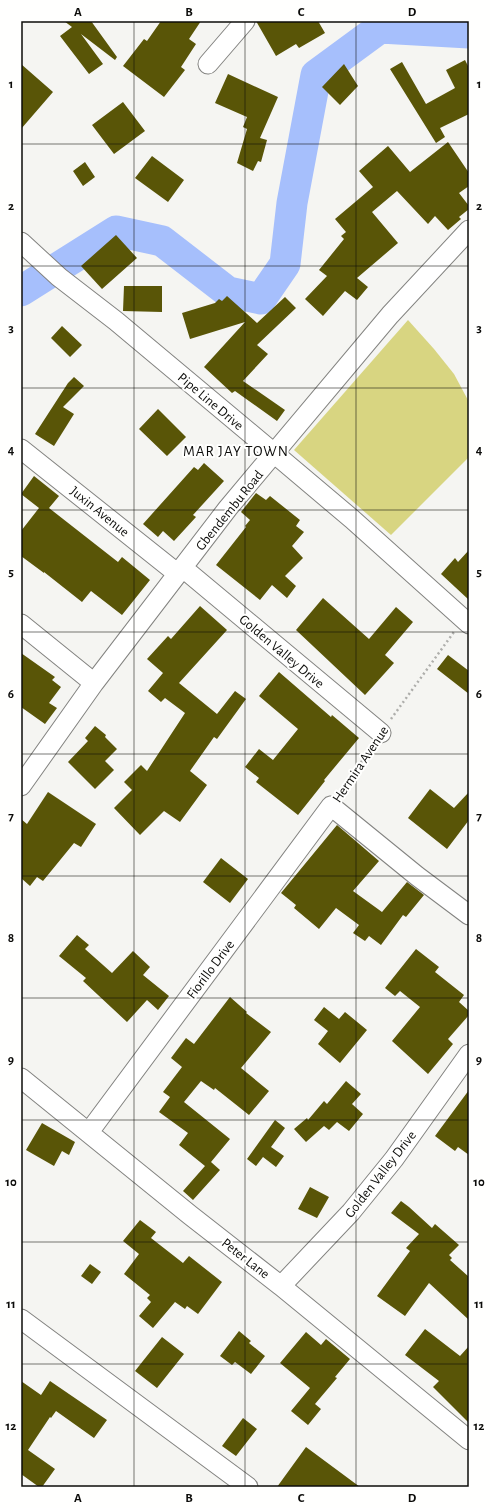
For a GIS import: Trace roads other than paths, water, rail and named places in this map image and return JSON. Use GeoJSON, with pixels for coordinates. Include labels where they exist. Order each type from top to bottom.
{"type":"FeatureCollection","features":[{"type":"Feature","properties":{"kind":"street"},"geometry":{"type":"LineString","coordinates":[[208,64],[245,21]]}},
{"type":"Feature","properties":{"kind":"street","name":"Gbendembu Road"},"geometry":{"type":"LineString","coordinates":[[21,786],[94,683],[228,508],[275,454],[390,315],[469,230]]}},
{"type":"Feature","properties":{"kind":"street","name":"Pipe Line Drive"},"geometry":{"type":"LineString","coordinates":[[21,242],[54,273],[116,321],[352,519],[466,621]]}},
{"type":"Feature","properties":{"kind":"street","name":"Juxin Avenue"},"geometry":{"type":"LineString","coordinates":[[21,449],[181,571]]}},
{"type":"Feature","properties":{"kind":"street","name":"Golden Valley Drive"},"geometry":{"type":"LineString","coordinates":[[181,571],[381,733]]}},
{"type":"Feature","properties":{"kind":"street"},"geometry":{"type":"LineString","coordinates":[[21,624],[94,683]]}},
{"type":"Feature","properties":{"kind":"street","name":"Hermira Avenue"},"geometry":{"type":"LineString","coordinates":[[331,806],[417,876],[469,915]]}},
{"type":"Feature","properties":{"kind":"street","name":"Fiorillo Drive"},"geometry":{"type":"LineString","coordinates":[[89,1132],[331,806]]}},
{"type":"Feature","properties":{"kind":"street","name":"Golden Valley Drive"},"geometry":{"type":"LineString","coordinates":[[282,1286],[356,1206],[394,1159],[469,1054]]}},
{"type":"Feature","properties":{"kind":"street","name":"Peter Lane"},"geometry":{"type":"LineString","coordinates":[[21,1078],[190,1215],[282,1286],[469,1440]]}},
{"type":"Feature","properties":{"kind":"street"},"geometry":{"type":"LineString","coordinates":[[21,1319],[248,1487]]}},
{"type":"Feature","properties":{"kind":"waterway"},"geometry":{"type":"LineString","coordinates":[[21,291],[116,231],[162,241],[228,292],[261,299],[285,264],[292,203],[316,75],[380,28],[469,33]]}},
{"type":"Feature","properties":{"kind":"district","name":"MAR JAY TOWN"},"geometry":{"type":"Point","coordinates":[236,451]}}]}
